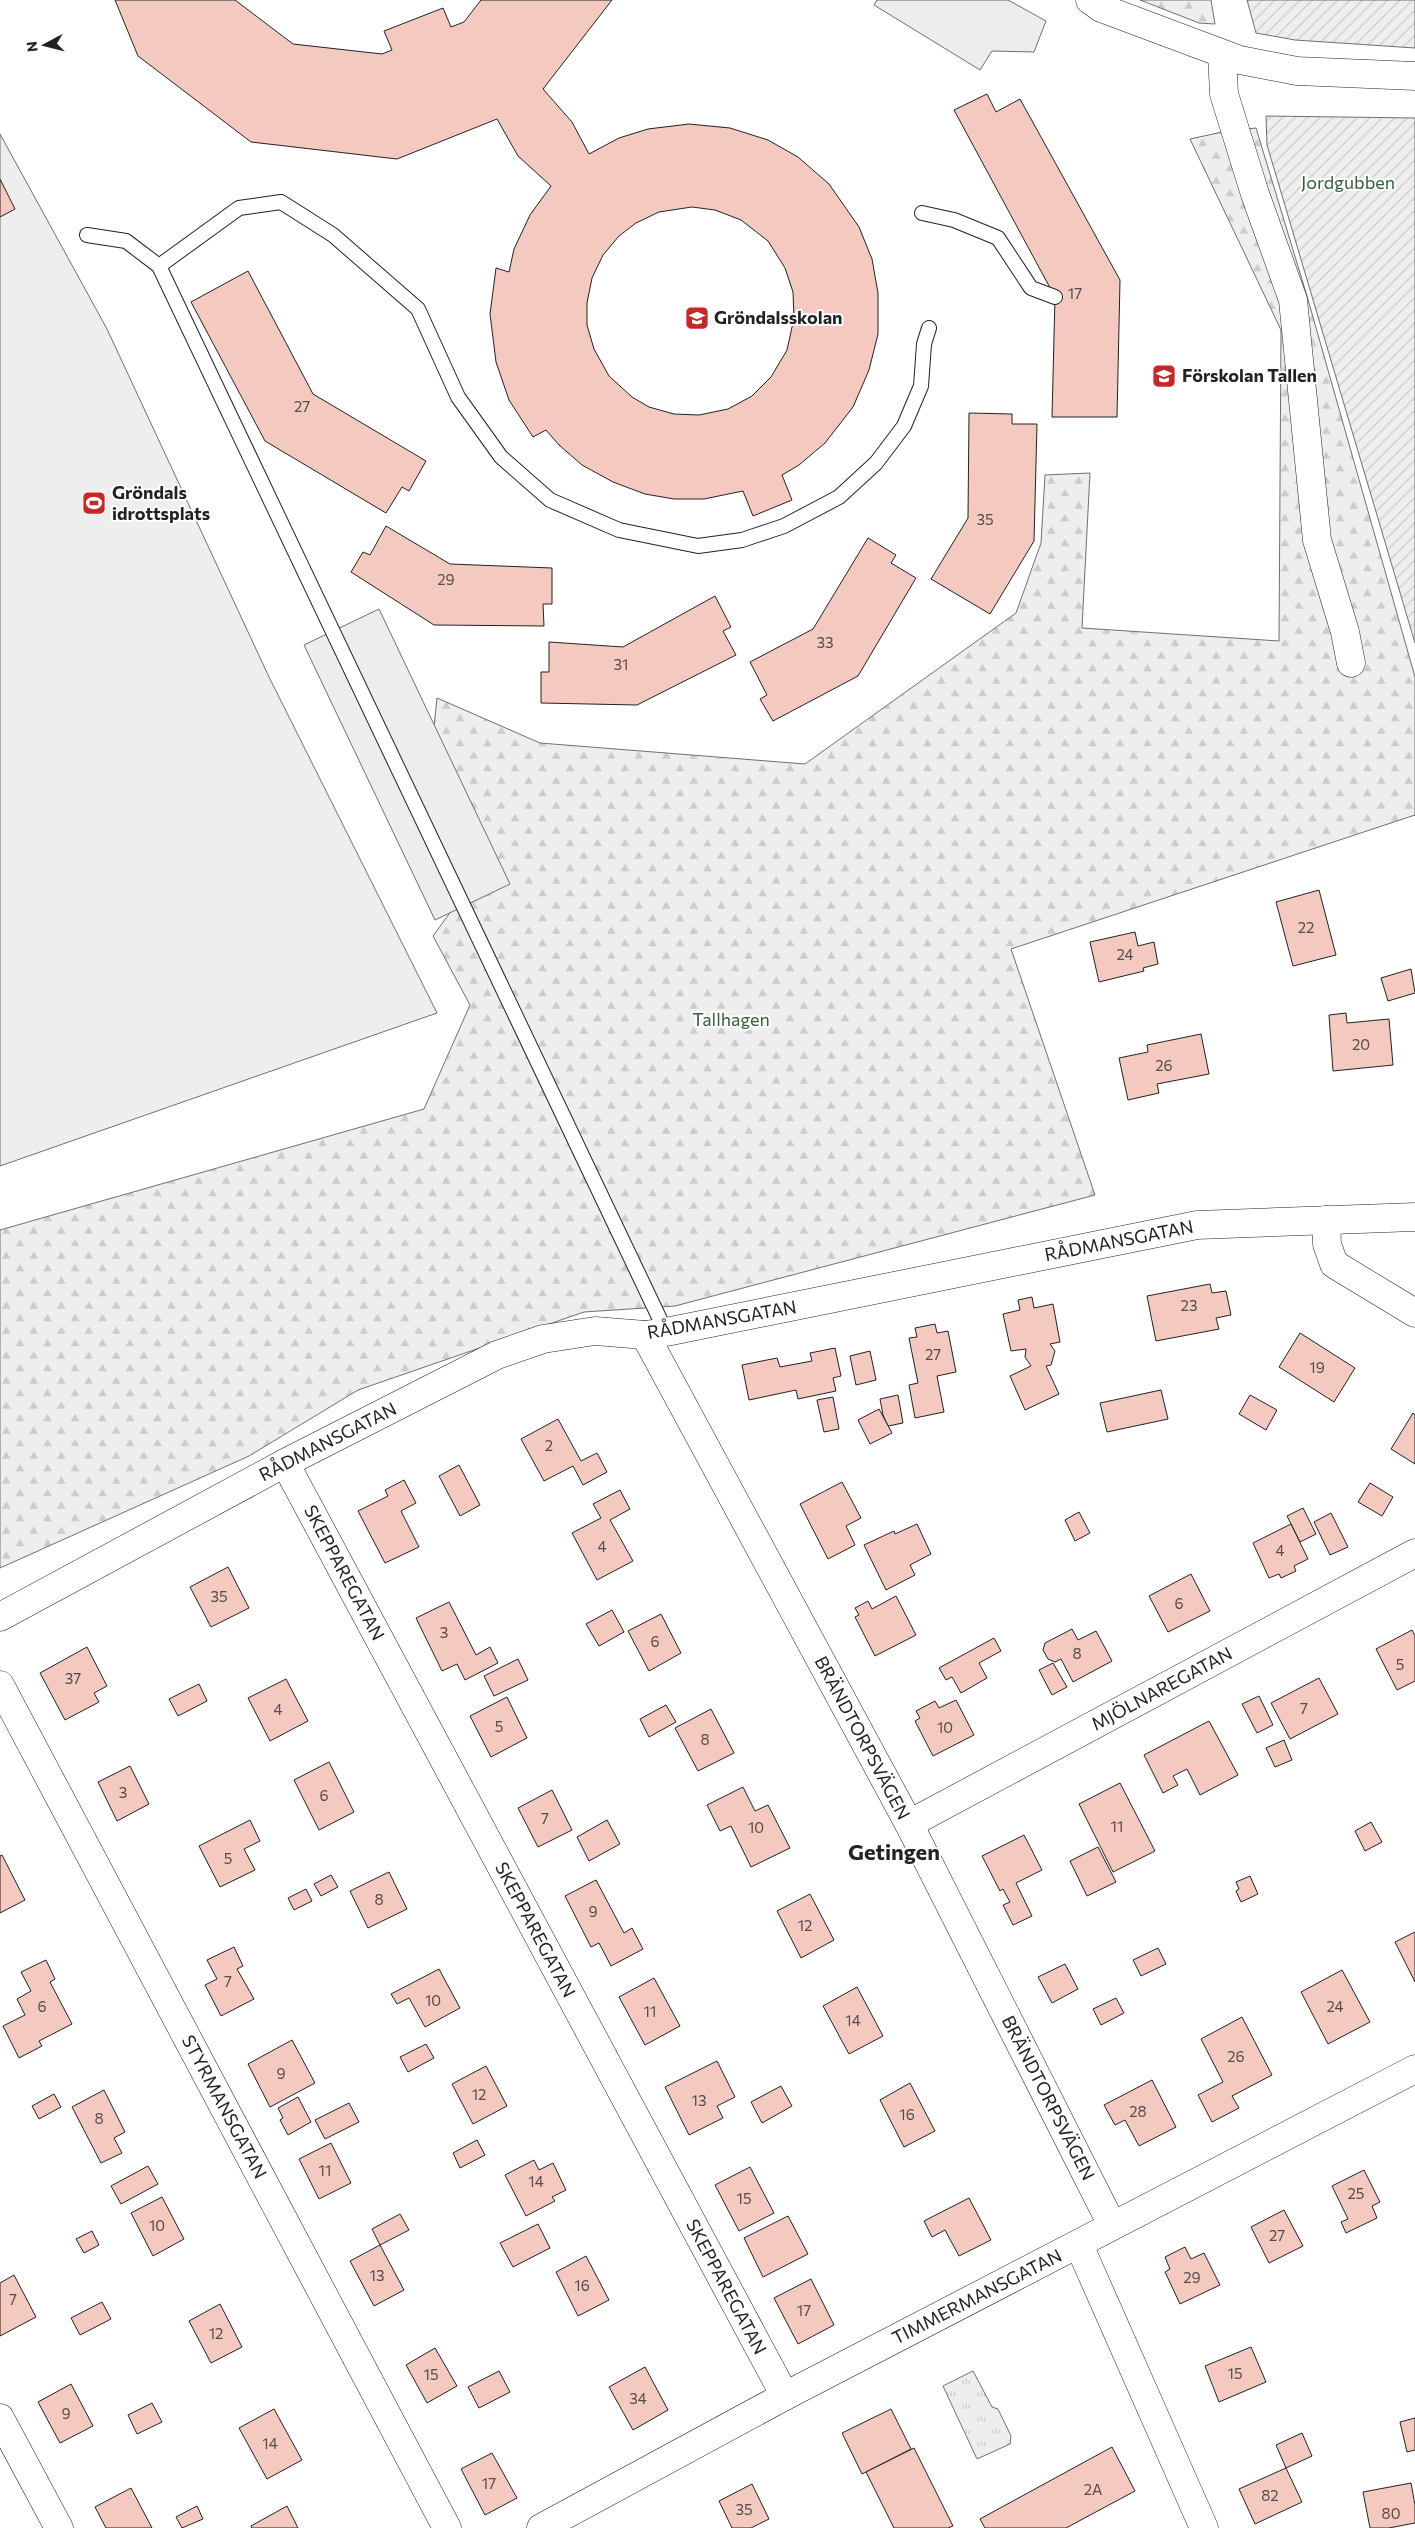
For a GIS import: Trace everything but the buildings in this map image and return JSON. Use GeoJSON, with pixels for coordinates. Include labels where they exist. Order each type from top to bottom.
{"type":"FeatureCollection","features":[{"type":"Feature","properties":{"kind":"street"},"geometry":{"type":"LineString","coordinates":[[1090,0],[1101,8],[1240,60],[1297,72],[1415,76]]}},
{"type":"Feature","properties":{"kind":"street"},"geometry":{"type":"LineString","coordinates":[[1222,54],[1224,94],[1255,194],[1292,300],[1317,540],[1345,632],[1351,663]]}},
{"type":"Feature","properties":{"kind":"street","name":"RÅDMANSGATAN"},"geometry":{"type":"LineString","coordinates":[[0,1618],[285,1463],[496,1355],[542,1338],[595,1331],[656,1334],[1197,1225],[1415,1217]]}},
{"type":"Feature","properties":{"kind":"street"},"geometry":{"type":"LineString","coordinates":[[1326,1220],[1327,1244],[1334,1264],[1415,1313]]}},
{"type":"Feature","properties":{"kind":"street","name":"BRÄNDTORPSVÄGEN"},"geometry":{"type":"LineString","coordinates":[[656,1334],[909,1824],[1112,2225]]}},
{"type":"Feature","properties":{"kind":"street","name":"SKEPPAREGATAN"},"geometry":{"type":"LineString","coordinates":[[285,1463],[785,2396]]}},
{"type":"Feature","properties":{"kind":"street","name":"MJÖLNAREGATAN"},"geometry":{"type":"LineString","coordinates":[[909,1824],[1415,1553]]}},
{"type":"Feature","properties":{"kind":"street","name":"STYRMANSGATAN"},"geometry":{"type":"LineString","coordinates":[[0,1685],[447,2528]]}},
{"type":"Feature","properties":{"kind":"street","name":"TIMMERMANSGATAN"},"geometry":{"type":"LineString","coordinates":[[541,2528],[785,2396],[1415,2069]]}},
{"type":"Feature","properties":{"kind":"street"},"geometry":{"type":"LineString","coordinates":[[1079,2245],[1204,2528]]}},
{"type":"Feature","properties":{"kind":"street"},"geometry":{"type":"LineString","coordinates":[[0,2418],[59,2528]]}},
{"type":"Feature","properties":{"kind":"lane"},"geometry":{"type":"LineString","coordinates":[[159,266],[239,208],[281,202],[333,235],[418,309],[458,396],[500,457],[550,500],[619,530],[698,546],[742,540],[784,526],[839,497],[876,463],[904,426],[922,386],[924,344],[929,328]]}},
{"type":"Feature","properties":{"kind":"lane"},"geometry":{"type":"LineString","coordinates":[[922,213],[954,220],[998,238],[1031,288],[1054,297]]}},
{"type":"Feature","properties":{"kind":"lane"},"geometry":{"type":"LineString","coordinates":[[87,235],[126,241],[159,266],[656,1334]]}},
{"type":"Feature","properties":{"kind":"green space"},"geometry":{"type":"Polygon","coordinates":[[[1140,0],[1211,0],[1215,24],[1199,23],[1140,0]]]}},
{"type":"Feature","properties":{"kind":"green space"},"geometry":{"type":"Polygon","coordinates":[[[1247,0],[1415,0],[1415,48],[1295,40],[1256,33],[1247,0]]]}},
{"type":"Feature","properties":{"kind":"green space","name":"Jordgubben"},"geometry":{"type":"Polygon","coordinates":[[[1266,116],[1415,118],[1415,643],[1267,145],[1266,116]]]}},
{"type":"Feature","properties":{"kind":"green space","name":"Tallhagen"},"geometry":{"type":"Polygon","coordinates":[[[1256,128],[1307,296],[1415,677],[1415,815],[1011,949],[1095,1195],[675,1306],[584,1312],[358,1390],[249,1456],[0,1568],[0,1230],[424,1109],[470,1005],[433,936],[486,863],[431,755],[437,698],[540,743],[805,764],[1016,613],[1041,543],[1045,475],[1090,473],[1082,628],[1279,641],[1281,330],[1190,139],[1227,131],[1256,128]]]}},
{"type":"Feature","properties":{"kind":"green space","name":"Gröndals idrottsplats"},"geometry":{"type":"Polygon","coordinates":[[[0,134],[107,329],[269,677],[437,1013],[0,1166],[0,134]]]}},
{"type":"Feature","properties":{"kind":"green space"},"geometry":{"type":"Polygon","coordinates":[[[973,2371],[992,2407],[998,2409],[1011,2436],[1010,2444],[977,2459],[943,2386],[973,2371]]]}},
{"type":"Feature","properties":{"kind":"shaded area"},"geometry":{"type":"Polygon","coordinates":[[[877,0],[1008,0],[1046,21],[1034,52],[992,51],[980,70],[874,5],[877,0]]]}},
{"type":"Feature","properties":{"kind":"shaded area"},"geometry":{"type":"Polygon","coordinates":[[[379,609],[510,884],[435,920],[304,645],[379,609]]]}},
{"type":"Feature","properties":{"kind":"place","name":"Gröndalsskolan"},"geometry":{"type":"Point","coordinates":[697,318]}},
{"type":"Feature","properties":{"kind":"place","name":"Förskolan Tallen"},"geometry":{"type":"Point","coordinates":[1164,376]}},
{"type":"Feature","properties":{"kind":"place","name":"Gröndals idrottsplats"},"geometry":{"type":"Point","coordinates":[94,503]}},
{"type":"Feature","properties":{"kind":"district","name":"Getingen"},"geometry":{"type":"Point","coordinates":[894,1852]}}]}
